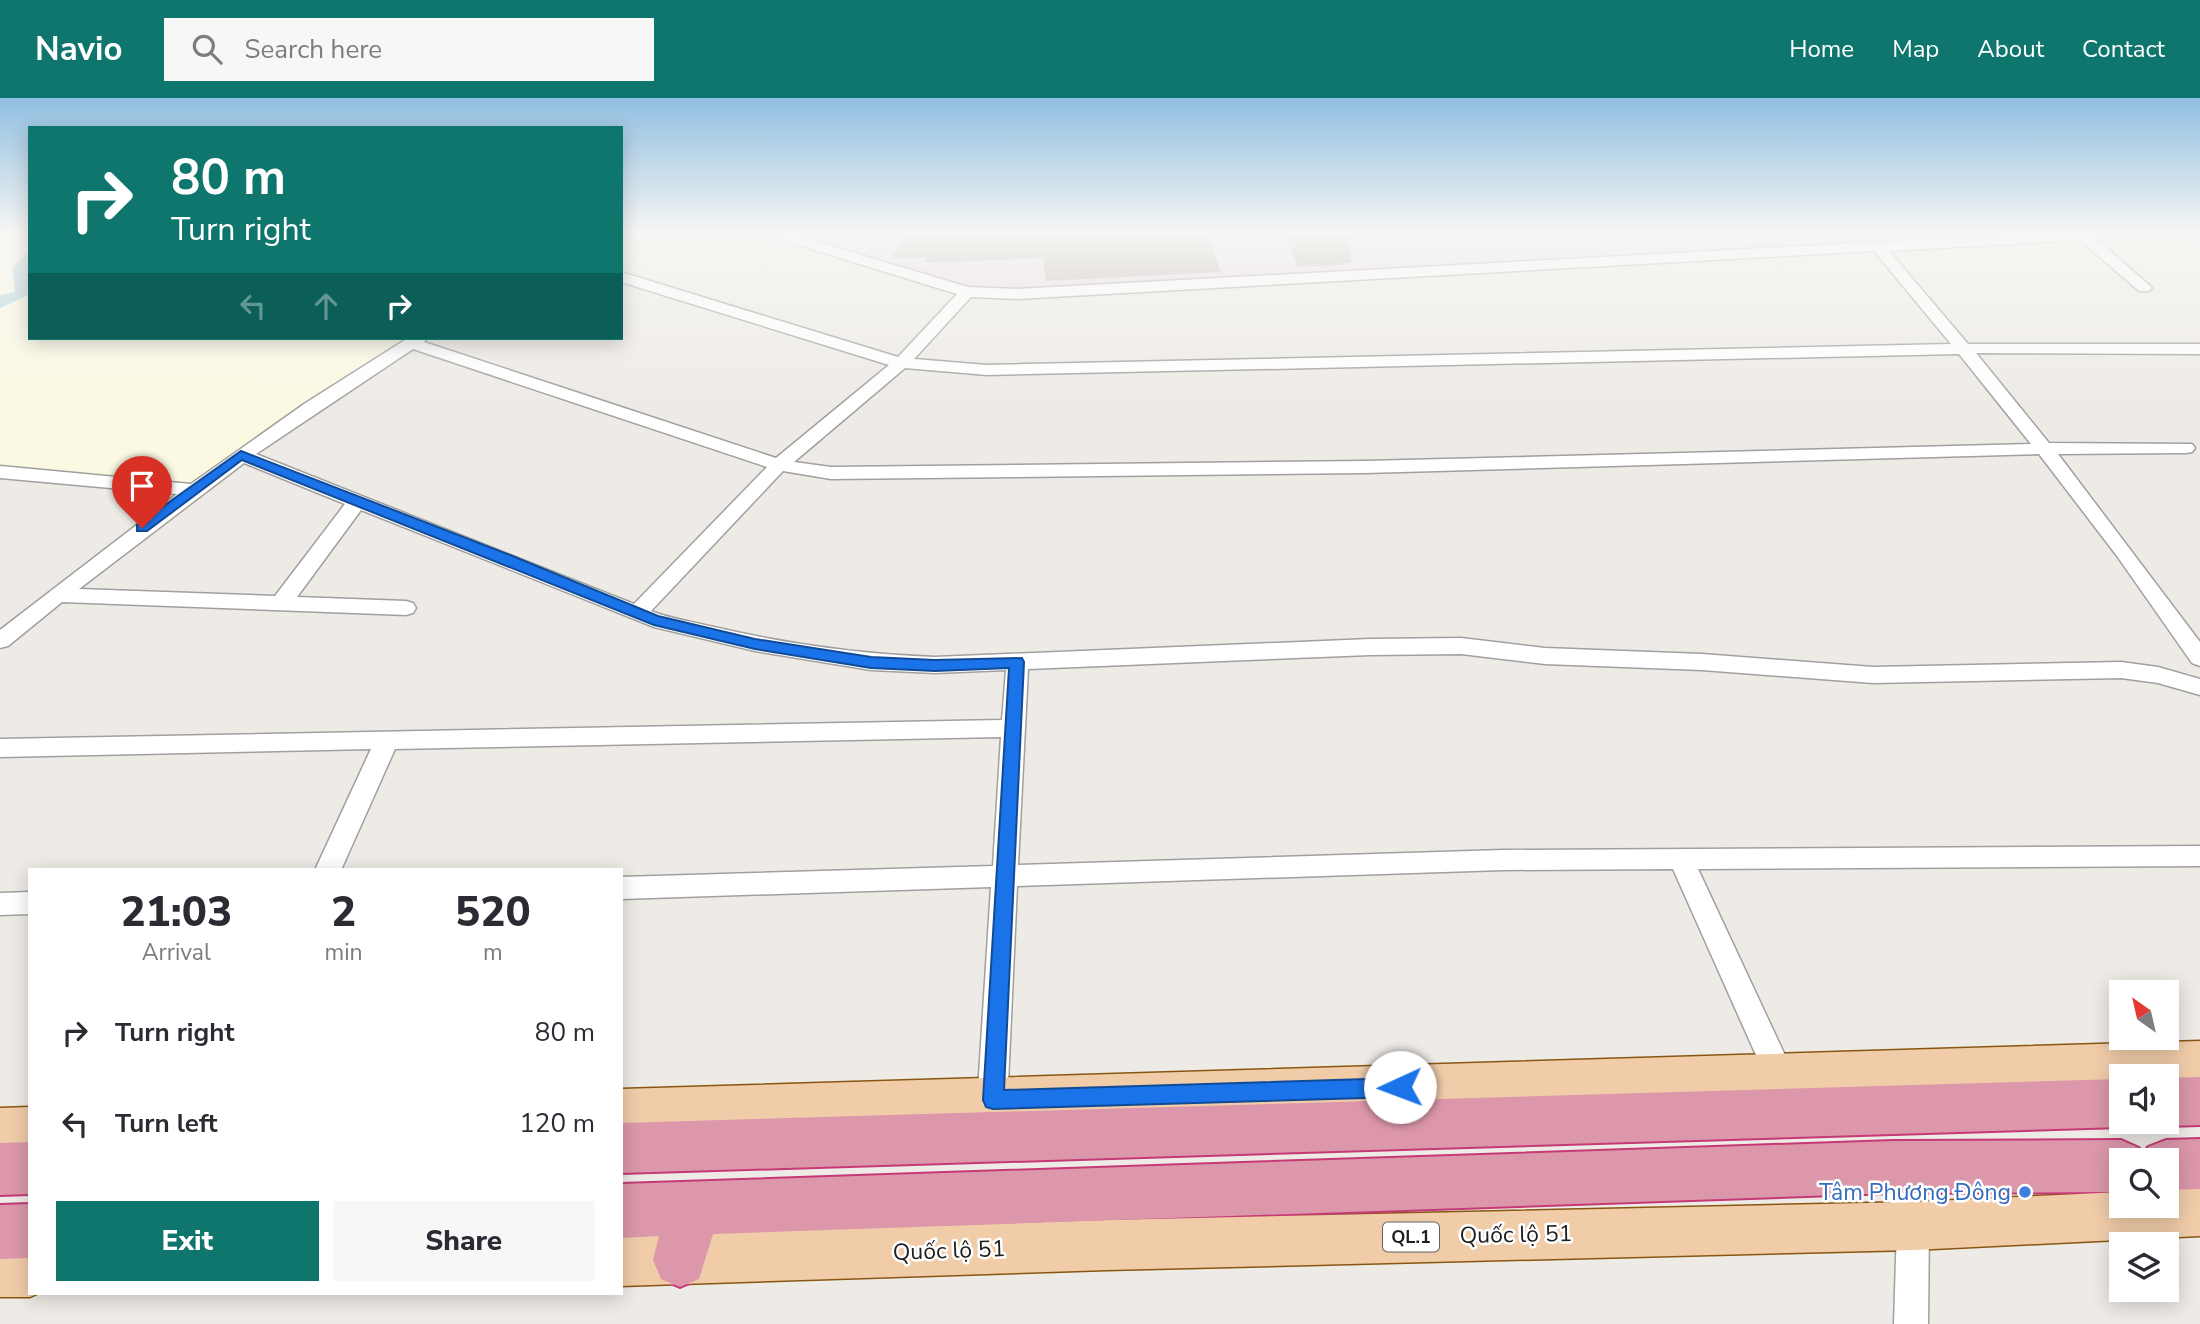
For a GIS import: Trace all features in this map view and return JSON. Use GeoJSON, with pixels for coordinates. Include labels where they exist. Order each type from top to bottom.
{"type":"FeatureCollection","features":[{"type":"Feature","properties":{"kind":"highway"},"geometry":{"type":"LineString","coordinates":[[623,1148],[990,1118],[1789,1095],[2109,1103]]}},
{"type":"Feature","properties":{"kind":"highway"},"geometry":{"type":"LineString","coordinates":[[2179,1102],[2200,1101]]}},
{"type":"Feature","properties":{"kind":"highway"},"geometry":{"type":"LineString","coordinates":[[2179,1165],[2200,1164]]}},
{"type":"Feature","properties":{"kind":"highway"},"geometry":{"type":"LineString","coordinates":[[623,1211],[1893,1167],[2109,1166]]}},
{"type":"Feature","properties":{"kind":"highway"},"geometry":{"type":"LineString","coordinates":[[0,1169],[28,1168]]}},
{"type":"Feature","properties":{"kind":"highway"},"geometry":{"type":"LineString","coordinates":[[680,1260],[693,1209]]}},
{"type":"Feature","properties":{"kind":"highway"},"geometry":{"type":"LineString","coordinates":[[0,1233],[28,1231]]}},
{"type":"Feature","properties":{"kind":"main road"},"geometry":{"type":"LineString","coordinates":[[1789,1095],[2200,1062]]}},
{"type":"Feature","properties":{"kind":"main road"},"geometry":{"type":"LineString","coordinates":[[623,1111],[990,1118]]}},
{"type":"Feature","properties":{"kind":"main road"},"geometry":{"type":"LineString","coordinates":[[0,1130],[28,1129]]}},
{"type":"Feature","properties":{"kind":"main road","name":"Quốc lộ 51"},"geometry":{"type":"LineString","coordinates":[[623,1261],[1093,1245],[1913,1226],[2200,1212]]}},
{"type":"Feature","properties":{"kind":"main road"},"geometry":{"type":"LineString","coordinates":[[0,1272],[28,1272]]}},
{"type":"Feature","properties":{"kind":"street"},"geometry":{"type":"LineString","coordinates":[[664,290],[901,363],[964,369],[1034,371],[1964,349],[2200,349]]}},
{"type":"Feature","properties":{"kind":"street"},"geometry":{"type":"LineString","coordinates":[[960,290],[1017,294],[1085,290]]}},
{"type":"Feature","properties":{"kind":"street"},"geometry":{"type":"LineString","coordinates":[[1914,290],[2045,449],[2149,584],[2200,658]]}},
{"type":"Feature","properties":{"kind":"street"},"geometry":{"type":"LineString","coordinates":[[636,612],[779,465],[901,363],[967,292]]}},
{"type":"Feature","properties":{"kind":"street"},"geometry":{"type":"LineString","coordinates":[[5,633],[241,455],[415,340],[779,465],[853,474],[1365,467],[2045,449],[2186,448]]}},
{"type":"Feature","properties":{"kind":"street"},"geometry":{"type":"LineString","coordinates":[[241,455],[654,620],[755,644],[871,662],[935,665],[1370,647],[1461,646],[1545,656],[1702,662],[1873,675],[2121,670],[2158,675],[2200,687]]}},
{"type":"Feature","properties":{"kind":"street"},"geometry":{"type":"LineString","coordinates":[[0,472],[193,490]]}},
{"type":"Feature","properties":{"kind":"street"},"geometry":{"type":"LineString","coordinates":[[281,603],[358,500]]}},
{"type":"Feature","properties":{"kind":"street"},"geometry":{"type":"LineString","coordinates":[[58,595],[406,608]]}},
{"type":"Feature","properties":{"kind":"street"},"geometry":{"type":"LineString","coordinates":[[990,1118],[1007,875],[1017,662]]}},
{"type":"Feature","properties":{"kind":"street"},"geometry":{"type":"LineString","coordinates":[[0,748],[1014,728]]}},
{"type":"Feature","properties":{"kind":"street"},"geometry":{"type":"LineString","coordinates":[[329,868],[386,742]]}},
{"type":"Feature","properties":{"kind":"street"},"geometry":{"type":"LineString","coordinates":[[623,888],[1503,860],[2200,856]]}},
{"type":"Feature","properties":{"kind":"street"},"geometry":{"type":"LineString","coordinates":[[1682,861],[1789,1095]]}},
{"type":"Feature","properties":{"kind":"street"},"geometry":{"type":"LineString","coordinates":[[0,904],[28,903]]}},
{"type":"Feature","properties":{"kind":"street"},"geometry":{"type":"LineString","coordinates":[[1893,1167],[1913,1226],[1911,1324]]}},
{"type":"Feature","properties":{"kind":"shaded area"},"geometry":{"type":"Polygon","coordinates":[[[0,290],[28,290],[28,340],[409,340],[230,457],[192,485],[0,467],[0,290]]]}},
{"type":"Feature","properties":{"kind":"water"},"geometry":{"type":"Polygon","coordinates":[[[28,290],[28,295],[0,308],[0,295],[28,290]]]}},
{"type":"Feature","properties":{"kind":"place","name":"Tâm Phương Đông"},"geometry":{"type":"Point","coordinates":[2025,1192]}},
{"type":"Feature","properties":{"kind":"route"},"geometry":{"type":"LineString","coordinates":[[142,528],[241,455],[505,558],[654,620],[679,627],[755,644],[871,662],[935,665],[1017,662],[993,1100],[1400,1087]]}}]}
